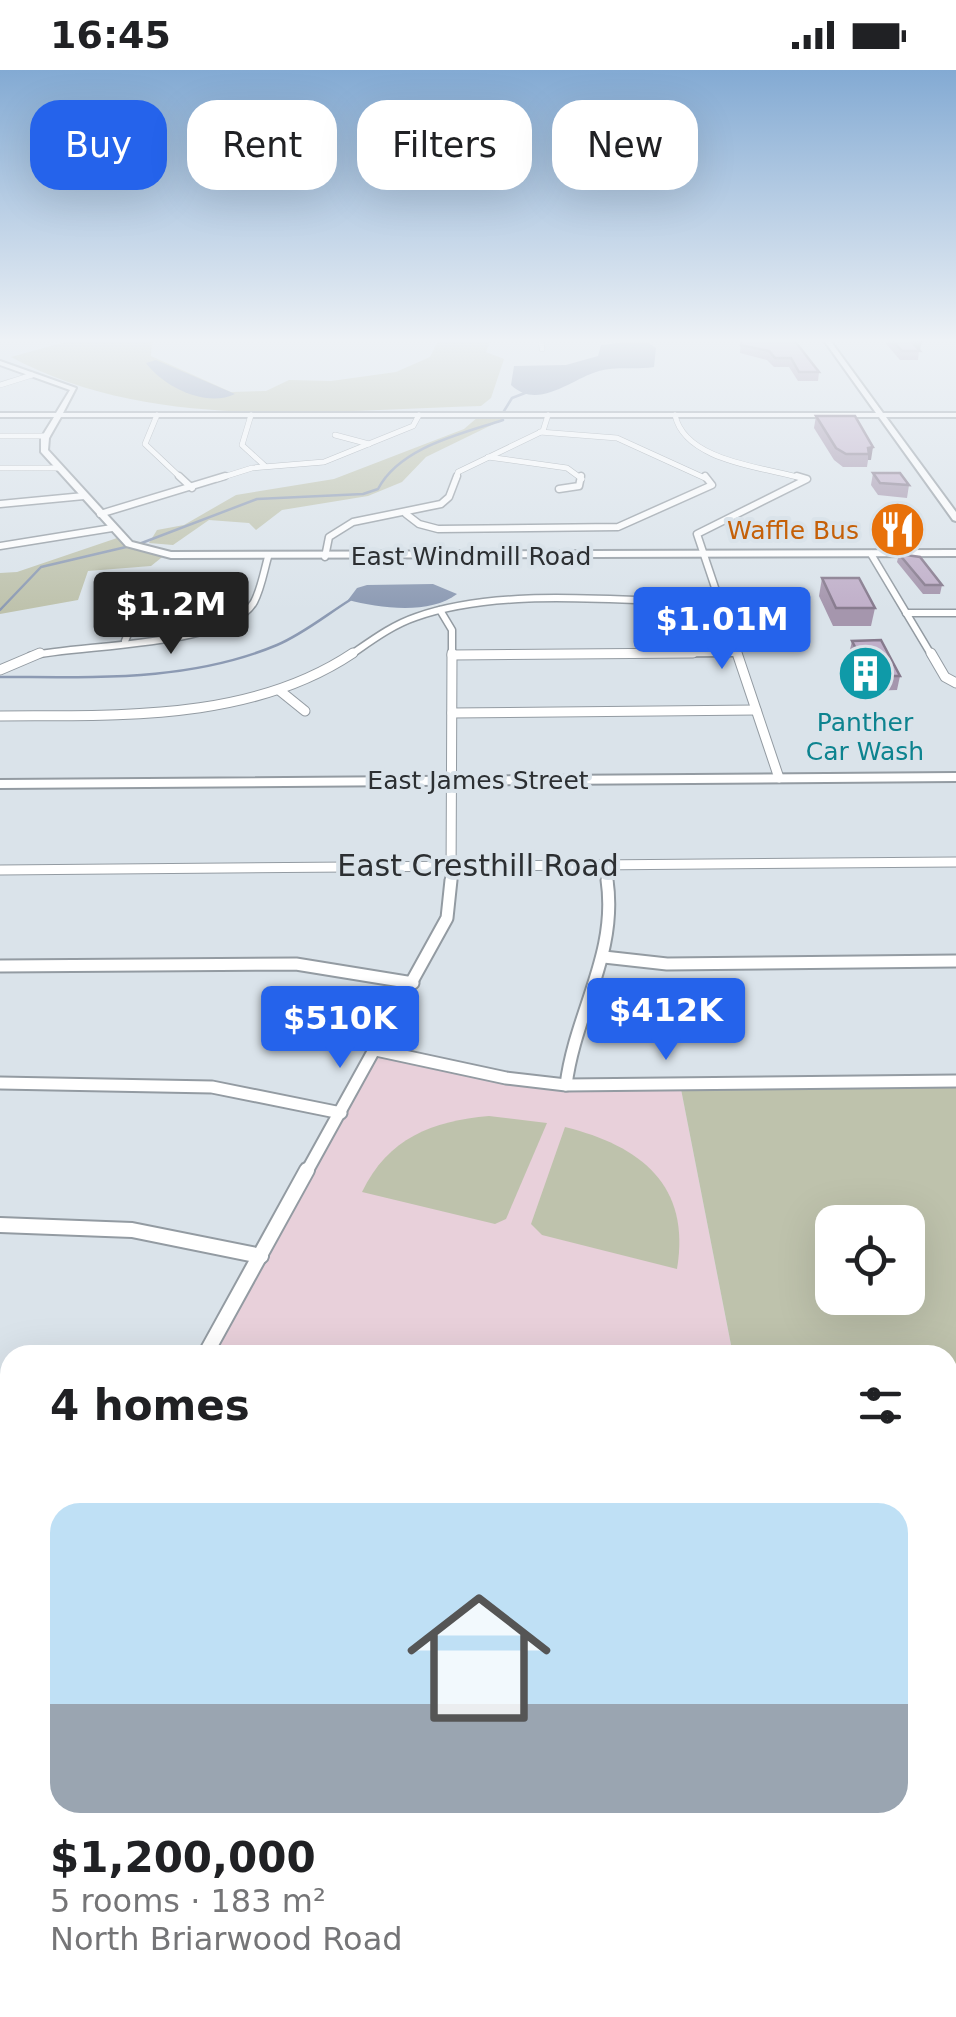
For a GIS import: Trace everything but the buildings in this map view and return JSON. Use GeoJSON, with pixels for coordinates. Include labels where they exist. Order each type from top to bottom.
{"type":"FeatureCollection","features":[{"type":"Feature","properties":{"kind":"street"},"geometry":{"type":"LineString","coordinates":[[51,430],[44,450],[112,528]]}},
{"type":"Feature","properties":{"kind":"street"},"geometry":{"type":"LineString","coordinates":[[151,430],[145,444],[192,488]]}},
{"type":"Feature","properties":{"kind":"street"},"geometry":{"type":"LineString","coordinates":[[246,430],[242,445],[266,466]]}},
{"type":"Feature","properties":{"kind":"street"},"geometry":{"type":"LineString","coordinates":[[100,514],[266,466],[316,464],[403,430]]}},
{"type":"Feature","properties":{"kind":"street"},"geometry":{"type":"LineString","coordinates":[[324,557],[329,537],[344,526],[441,504],[450,495],[456,474],[542,430]]}},
{"type":"Feature","properties":{"kind":"street"},"geometry":{"type":"LineString","coordinates":[[679,430],[695,447],[806,479],[708,525],[697,534],[779,778]]}},
{"type":"Feature","properties":{"kind":"street"},"geometry":{"type":"LineString","coordinates":[[891,430],[956,518]]}},
{"type":"Feature","properties":{"kind":"street"},"geometry":{"type":"LineString","coordinates":[[406,514],[418,524],[438,529],[608,528],[712,485],[704,474],[625,440],[540,432]]}},
{"type":"Feature","properties":{"kind":"street"},"geometry":{"type":"LineString","coordinates":[[336,435],[369,444]]}},
{"type":"Feature","properties":{"kind":"street"},"geometry":{"type":"LineString","coordinates":[[0,436],[47,436]]}},
{"type":"Feature","properties":{"kind":"street"},"geometry":{"type":"LineString","coordinates":[[488,457],[567,468],[583,477],[579,486],[560,489]]}},
{"type":"Feature","properties":{"kind":"street"},"geometry":{"type":"LineString","coordinates":[[0,468],[60,468]]}},
{"type":"Feature","properties":{"kind":"street"},"geometry":{"type":"LineString","coordinates":[[0,504],[84,496]]}},
{"type":"Feature","properties":{"kind":"street"},"geometry":{"type":"LineString","coordinates":[[0,546],[112,528]]}},
{"type":"Feature","properties":{"kind":"street","name":"East Windmill Road"},"geometry":{"type":"LineString","coordinates":[[112,528],[129,544],[166,554],[324,557],[956,553]]}},
{"type":"Feature","properties":{"kind":"street"},"geometry":{"type":"LineString","coordinates":[[870,554],[944,677],[956,683]]}},
{"type":"Feature","properties":{"kind":"street"},"geometry":{"type":"LineString","coordinates":[[0,670],[62,646],[181,637],[238,617],[258,597],[268,557]]}},
{"type":"Feature","properties":{"kind":"street"},"geometry":{"type":"LineString","coordinates":[[125,640],[144,596]]}},
{"type":"Feature","properties":{"kind":"street"},"geometry":{"type":"LineString","coordinates":[[0,716],[156,713],[278,690],[343,662],[393,626],[440,610],[486,605],[718,603]]}},
{"type":"Feature","properties":{"kind":"street"},"geometry":{"type":"LineString","coordinates":[[212,1345],[447,918],[452,866],[452,630],[440,610]]}},
{"type":"Feature","properties":{"kind":"street"},"geometry":{"type":"LineString","coordinates":[[906,613],[956,613]]}},
{"type":"Feature","properties":{"kind":"street"},"geometry":{"type":"LineString","coordinates":[[452,655],[736,653]]}},
{"type":"Feature","properties":{"kind":"street"},"geometry":{"type":"LineString","coordinates":[[278,690],[305,712]]}},
{"type":"Feature","properties":{"kind":"street"},"geometry":{"type":"LineString","coordinates":[[452,712],[756,710]]}},
{"type":"Feature","properties":{"kind":"street","name":"East James Street"},"geometry":{"type":"LineString","coordinates":[[0,784],[956,778]]}},
{"type":"Feature","properties":{"kind":"street","name":"East Cresthill Road"},"geometry":{"type":"LineString","coordinates":[[0,870],[956,862]]}},
{"type":"Feature","properties":{"kind":"street"},"geometry":{"type":"LineString","coordinates":[[566,1084],[572,1040],[604,957],[611,910],[605,865]]}},
{"type":"Feature","properties":{"kind":"street"},"geometry":{"type":"LineString","coordinates":[[604,957],[667,964],[956,961]]}},
{"type":"Feature","properties":{"kind":"street"},"geometry":{"type":"LineString","coordinates":[[0,966],[296,964],[413,983]]}},
{"type":"Feature","properties":{"kind":"street"},"geometry":{"type":"LineString","coordinates":[[376,1050],[506,1078],[566,1084],[956,1081]]}},
{"type":"Feature","properties":{"kind":"street"},"geometry":{"type":"LineString","coordinates":[[0,1083],[202,1086],[341,1113]]}},
{"type":"Feature","properties":{"kind":"street"},"geometry":{"type":"LineString","coordinates":[[0,1226],[122,1226],[171,1233],[261,1256]]}},
{"type":"Feature","properties":{"kind":"shaded area"},"geometry":{"type":"Polygon","coordinates":[[[376,1050],[506,1078],[680,1084],[731,1345],[208,1345],[376,1050]]]}},
{"type":"Feature","properties":{"kind":"green space"},"geometry":{"type":"Polygon","coordinates":[[[462,430],[482,430],[426,457],[402,482],[368,496],[282,510],[256,530],[249,523],[209,520],[173,545],[149,543],[157,530],[184,525],[236,495],[334,479],[462,430]]]}},
{"type":"Feature","properties":{"kind":"green space"},"geometry":{"type":"Polygon","coordinates":[[[120,537],[166,554],[151,566],[88,571],[78,600],[0,614],[0,573],[17,572],[120,537]]]}},
{"type":"Feature","properties":{"kind":"green space"},"geometry":{"type":"Polygon","coordinates":[[[956,1081],[956,1345],[731,1345],[680,1084],[956,1081]]]}},
{"type":"Feature","properties":{"kind":"green space"},"geometry":{"type":"Polygon","coordinates":[[[489,1116],[547,1123],[506,1219],[495,1224],[362,1192],[385,1158],[414,1136],[449,1122],[489,1116]]]}},
{"type":"Feature","properties":{"kind":"green space"},"geometry":{"type":"Polygon","coordinates":[[[565,1127],[617,1145],[655,1174],[668,1192],[676,1214],[677,1269],[542,1235],[531,1224],[565,1127]]]}},
{"type":"Feature","properties":{"kind":"water"},"geometry":{"type":"Polygon","coordinates":[[[433,584],[457,594],[446,601],[419,607],[348,600],[357,588],[367,585],[433,584]]]}},
{"type":"Feature","properties":{"kind":"waterway"},"geometry":{"type":"LineString","coordinates":[[139,544],[257,499],[363,494],[378,489],[401,462],[416,452],[473,430]]}},
{"type":"Feature","properties":{"kind":"waterway"},"geometry":{"type":"LineString","coordinates":[[0,610],[41,567],[126,547]]}},
{"type":"Feature","properties":{"kind":"waterway"},"geometry":{"type":"LineString","coordinates":[[0,677],[140,675],[210,666],[287,641],[350,600]]}},
{"type":"Feature","properties":{"kind":"place","name":"Waffle Bus"},"geometry":{"type":"Point","coordinates":[898,530]}},
{"type":"Feature","properties":{"kind":"place","name":"Panther Car Wash"},"geometry":{"type":"Point","coordinates":[865,673]}}]}
